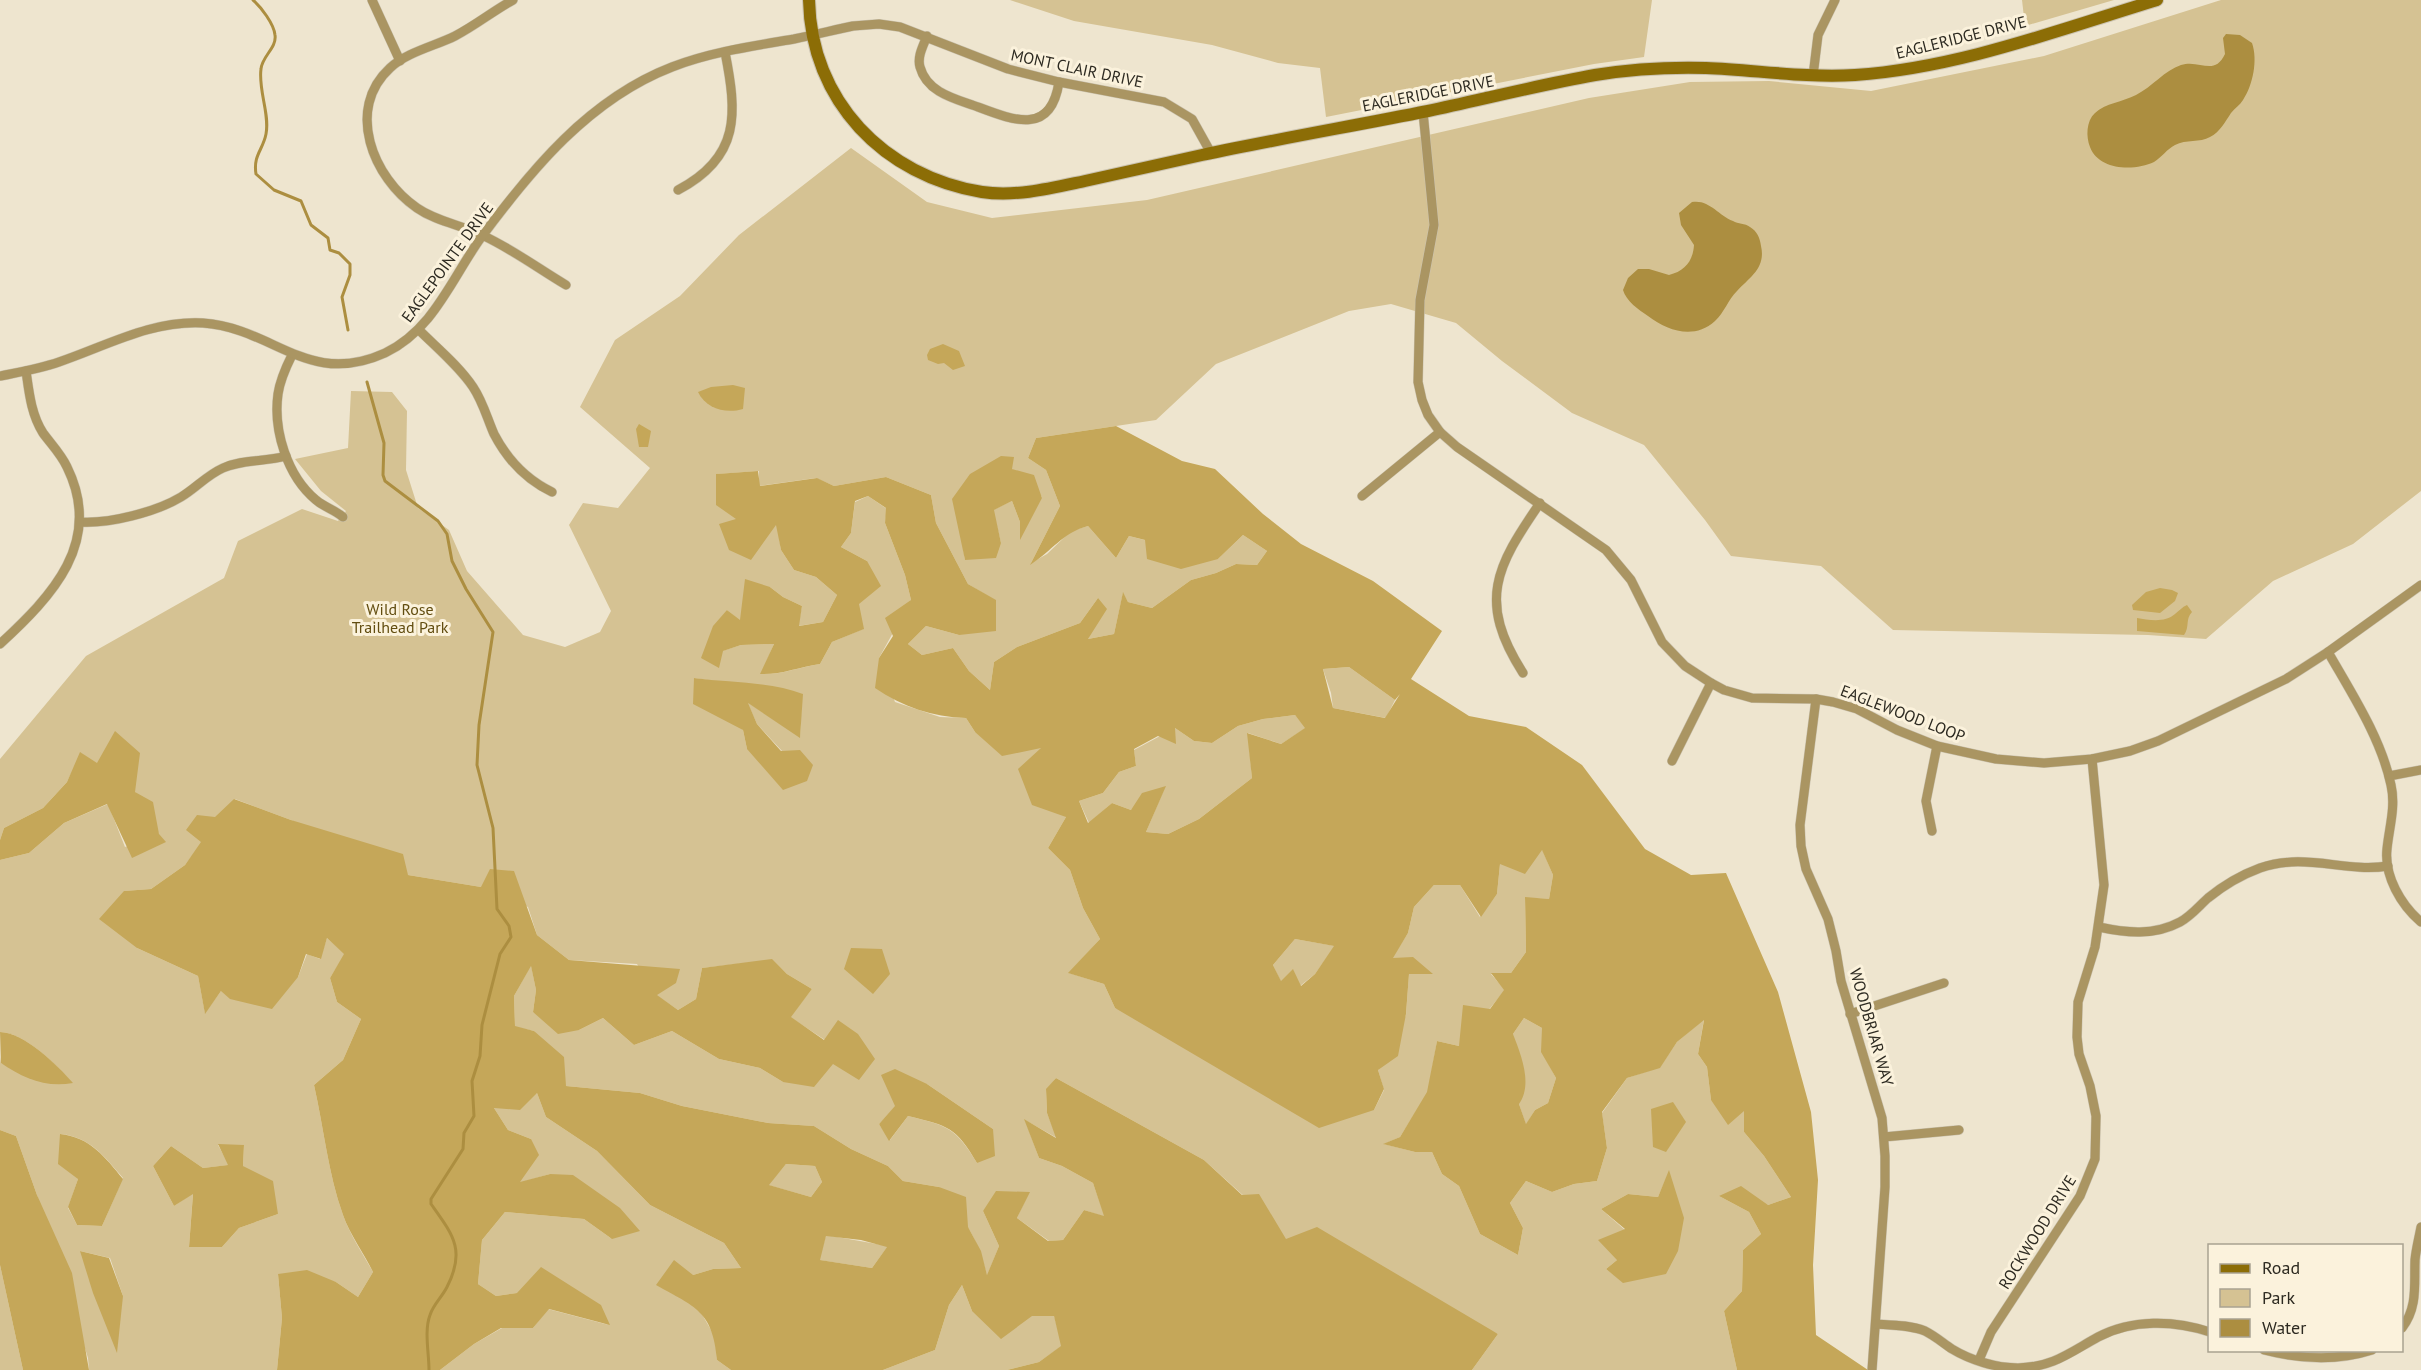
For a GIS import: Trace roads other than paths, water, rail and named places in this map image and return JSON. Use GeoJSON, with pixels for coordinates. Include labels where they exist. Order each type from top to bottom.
{"type":"FeatureCollection","features":[{"type":"Feature","properties":{"kind":"main road","name":"EAGLERIDGE DRIVE"},"geometry":{"type":"LineString","coordinates":[[808,0],[812,35],[825,78],[842,108],[859,128],[880,148],[908,168],[954,186],[1004,193],[1046,189],[1211,153],[1626,71],[1705,68],[1813,76],[1870,73],[1931,65],[2157,0]]}},
{"type":"Feature","properties":{"kind":"street"},"geometry":{"type":"LineString","coordinates":[[372,0],[400,61]]}},
{"type":"Feature","properties":{"kind":"street"},"geometry":{"type":"LineString","coordinates":[[513,0],[460,33],[388,69],[377,83],[367,110],[367,132],[381,168],[397,190],[416,207],[436,219],[483,236],[566,285]]}},
{"type":"Feature","properties":{"kind":"street"},"geometry":{"type":"LineString","coordinates":[[1813,76],[1818,34],[1835,0]]}},
{"type":"Feature","properties":{"kind":"street","name":"MONT CLAIR DRIVE"},"geometry":{"type":"LineString","coordinates":[[812,35],[853,26],[879,24],[900,27],[1008,69],[1059,82],[1149,98],[1172,105],[1187,114],[1196,123],[1211,153]]}},
{"type":"Feature","properties":{"kind":"street","name":"EAGLEPOINTE DRIVE"},"geometry":{"type":"LineString","coordinates":[[0,375],[61,362],[142,331],[175,323],[205,323],[236,329],[292,355],[330,363],[355,362],[386,352],[419,330],[433,313],[483,236],[538,168],[592,114],[622,92],[655,74],[725,52],[812,35]]}},
{"type":"Feature","properties":{"kind":"street"},"geometry":{"type":"LineString","coordinates":[[927,36],[919,62],[928,83],[944,94],[1006,118],[1028,120],[1041,115],[1055,100],[1059,82]]}},
{"type":"Feature","properties":{"kind":"street"},"geometry":{"type":"LineString","coordinates":[[678,190],[693,182],[710,166],[722,151],[730,132],[734,105],[725,52]]}},
{"type":"Feature","properties":{"kind":"street","name":"EAGLEWOOD LOOP"},"geometry":{"type":"LineString","coordinates":[[1423,112],[1434,225],[1423,278],[1417,372],[1422,400],[1440,432],[1466,453],[1596,542],[1614,558],[1631,580],[1662,642],[1685,666],[1724,690],[1752,698],[1816,699],[1857,709],[1898,730],[1937,746],[1968,754],[2010,761],[2053,762],[2092,759],[2130,751],[2182,730],[2262,692],[2328,652],[2421,585]]}},
{"type":"Feature","properties":{"kind":"street"},"geometry":{"type":"LineString","coordinates":[[419,330],[469,382],[480,398],[498,440],[521,471],[552,492]]}},
{"type":"Feature","properties":{"kind":"street"},"geometry":{"type":"LineString","coordinates":[[292,355],[283,375],[277,403],[286,456],[293,472],[308,492],[324,506],[343,517]]}},
{"type":"Feature","properties":{"kind":"street"},"geometry":{"type":"LineString","coordinates":[[0,644],[57,585],[72,555],[80,522],[72,478],[62,457],[37,421],[30,398],[26,371]]}},
{"type":"Feature","properties":{"kind":"street"},"geometry":{"type":"LineString","coordinates":[[1362,496],[1440,432]]}},
{"type":"Feature","properties":{"kind":"street"},"geometry":{"type":"LineString","coordinates":[[80,522],[109,521],[164,505],[180,498],[207,476],[222,468],[241,462],[286,456]]}},
{"type":"Feature","properties":{"kind":"street"},"geometry":{"type":"LineString","coordinates":[[1523,673],[1503,641],[1498,617],[1497,591],[1506,556],[1540,503]]}},
{"type":"Feature","properties":{"kind":"street"},"geometry":{"type":"LineString","coordinates":[[2328,652],[2362,713],[2389,776],[2393,805],[2386,853],[2388,866],[2403,903],[2421,922]]}},
{"type":"Feature","properties":{"kind":"street"},"geometry":{"type":"LineString","coordinates":[[1672,761],[1711,683]]}},
{"type":"Feature","properties":{"kind":"street","name":"WOODBRIAR WAY"},"geometry":{"type":"LineString","coordinates":[[1816,699],[1800,825],[1801,846],[1806,869],[1828,919],[1850,1014],[1879,1103],[1884,1137],[1885,1187],[1872,1370]]}},
{"type":"Feature","properties":{"kind":"street"},"geometry":{"type":"LineString","coordinates":[[1932,831],[1926,801],[1937,746]]}},
{"type":"Feature","properties":{"kind":"street","name":"ROCKWOOD DRIVE"},"geometry":{"type":"LineString","coordinates":[[1979,1360],[1991,1332],[2080,1196],[2095,1159],[2096,1116],[2092,1092],[2079,1054],[2077,1020],[2081,989],[2099,927],[2103,868],[2092,759]]}},
{"type":"Feature","properties":{"kind":"street"},"geometry":{"type":"LineString","coordinates":[[2389,776],[2421,770]]}},
{"type":"Feature","properties":{"kind":"street"},"geometry":{"type":"LineString","coordinates":[[2099,927],[2140,932],[2170,926],[2190,914],[2228,883],[2252,871],[2276,864],[2316,861],[2369,869],[2388,866]]}},
{"type":"Feature","properties":{"kind":"street"},"geometry":{"type":"LineString","coordinates":[[1850,1014],[1944,983]]}},
{"type":"Feature","properties":{"kind":"street"},"geometry":{"type":"LineString","coordinates":[[1884,1137],[1959,1130]]}},
{"type":"Feature","properties":{"kind":"street"},"geometry":{"type":"LineString","coordinates":[[2403,1327],[2415,1315],[2416,1256],[2421,1227]]}},
{"type":"Feature","properties":{"kind":"street"},"geometry":{"type":"LineString","coordinates":[[1876,1323],[1912,1327],[1924,1331],[1959,1352],[2010,1368],[2040,1365],[2076,1352],[2099,1336],[2138,1324],[2175,1324],[2208,1332]]}},
{"type":"Feature","properties":{"kind":"street"},"geometry":{"type":"LineString","coordinates":[[2279,1352],[2322,1358],[2351,1356],[2365,1352]]}},
{"type":"Feature","properties":{"kind":"water"},"geometry":{"type":"Polygon","coordinates":[[[2226,34],[2240,35],[2252,43],[2255,57],[2252,80],[2247,94],[2214,135],[2206,139],[2175,145],[2154,162],[2137,167],[2109,165],[2095,155],[2090,147],[2087,134],[2088,125],[2095,113],[2104,107],[2136,95],[2181,65],[2216,65],[2225,54],[2223,38],[2226,34]]]}},
{"type":"Feature","properties":{"kind":"water"},"geometry":{"type":"Polygon","coordinates":[[[1692,202],[1703,203],[1752,229],[1761,243],[1762,254],[1756,272],[1734,295],[1718,318],[1707,327],[1690,332],[1672,329],[1656,321],[1633,305],[1623,290],[1628,278],[1638,269],[1649,269],[1669,275],[1680,271],[1687,264],[1692,256],[1694,245],[1681,225],[1679,213],[1692,202]]]}},
{"type":"Feature","properties":{"kind":"waterway"},"geometry":{"type":"LineString","coordinates":[[253,0],[267,16],[275,35],[274,44],[261,69],[267,126],[265,140],[257,157],[256,174],[274,190],[301,201],[311,225],[328,238],[330,250],[339,253],[350,264],[350,275],[342,297],[348,330]]}},
{"type":"Feature","properties":{"kind":"waterway"},"geometry":{"type":"LineString","coordinates":[[367,382],[384,443],[383,475],[385,481],[438,521],[447,534],[452,561],[466,589],[493,632],[479,725],[477,765],[493,828],[497,909],[509,926],[511,937],[500,954],[482,1025],[480,1056],[472,1081],[474,1116],[464,1133],[463,1149],[431,1199],[431,1204],[451,1234],[456,1263],[445,1291],[431,1311],[428,1321],[429,1370]]}},
{"type":"Feature","properties":{"kind":"park label","name":"Wild Rose Trailhead Park"},"geometry":{"type":"Point","coordinates":[400,618]}}]}
